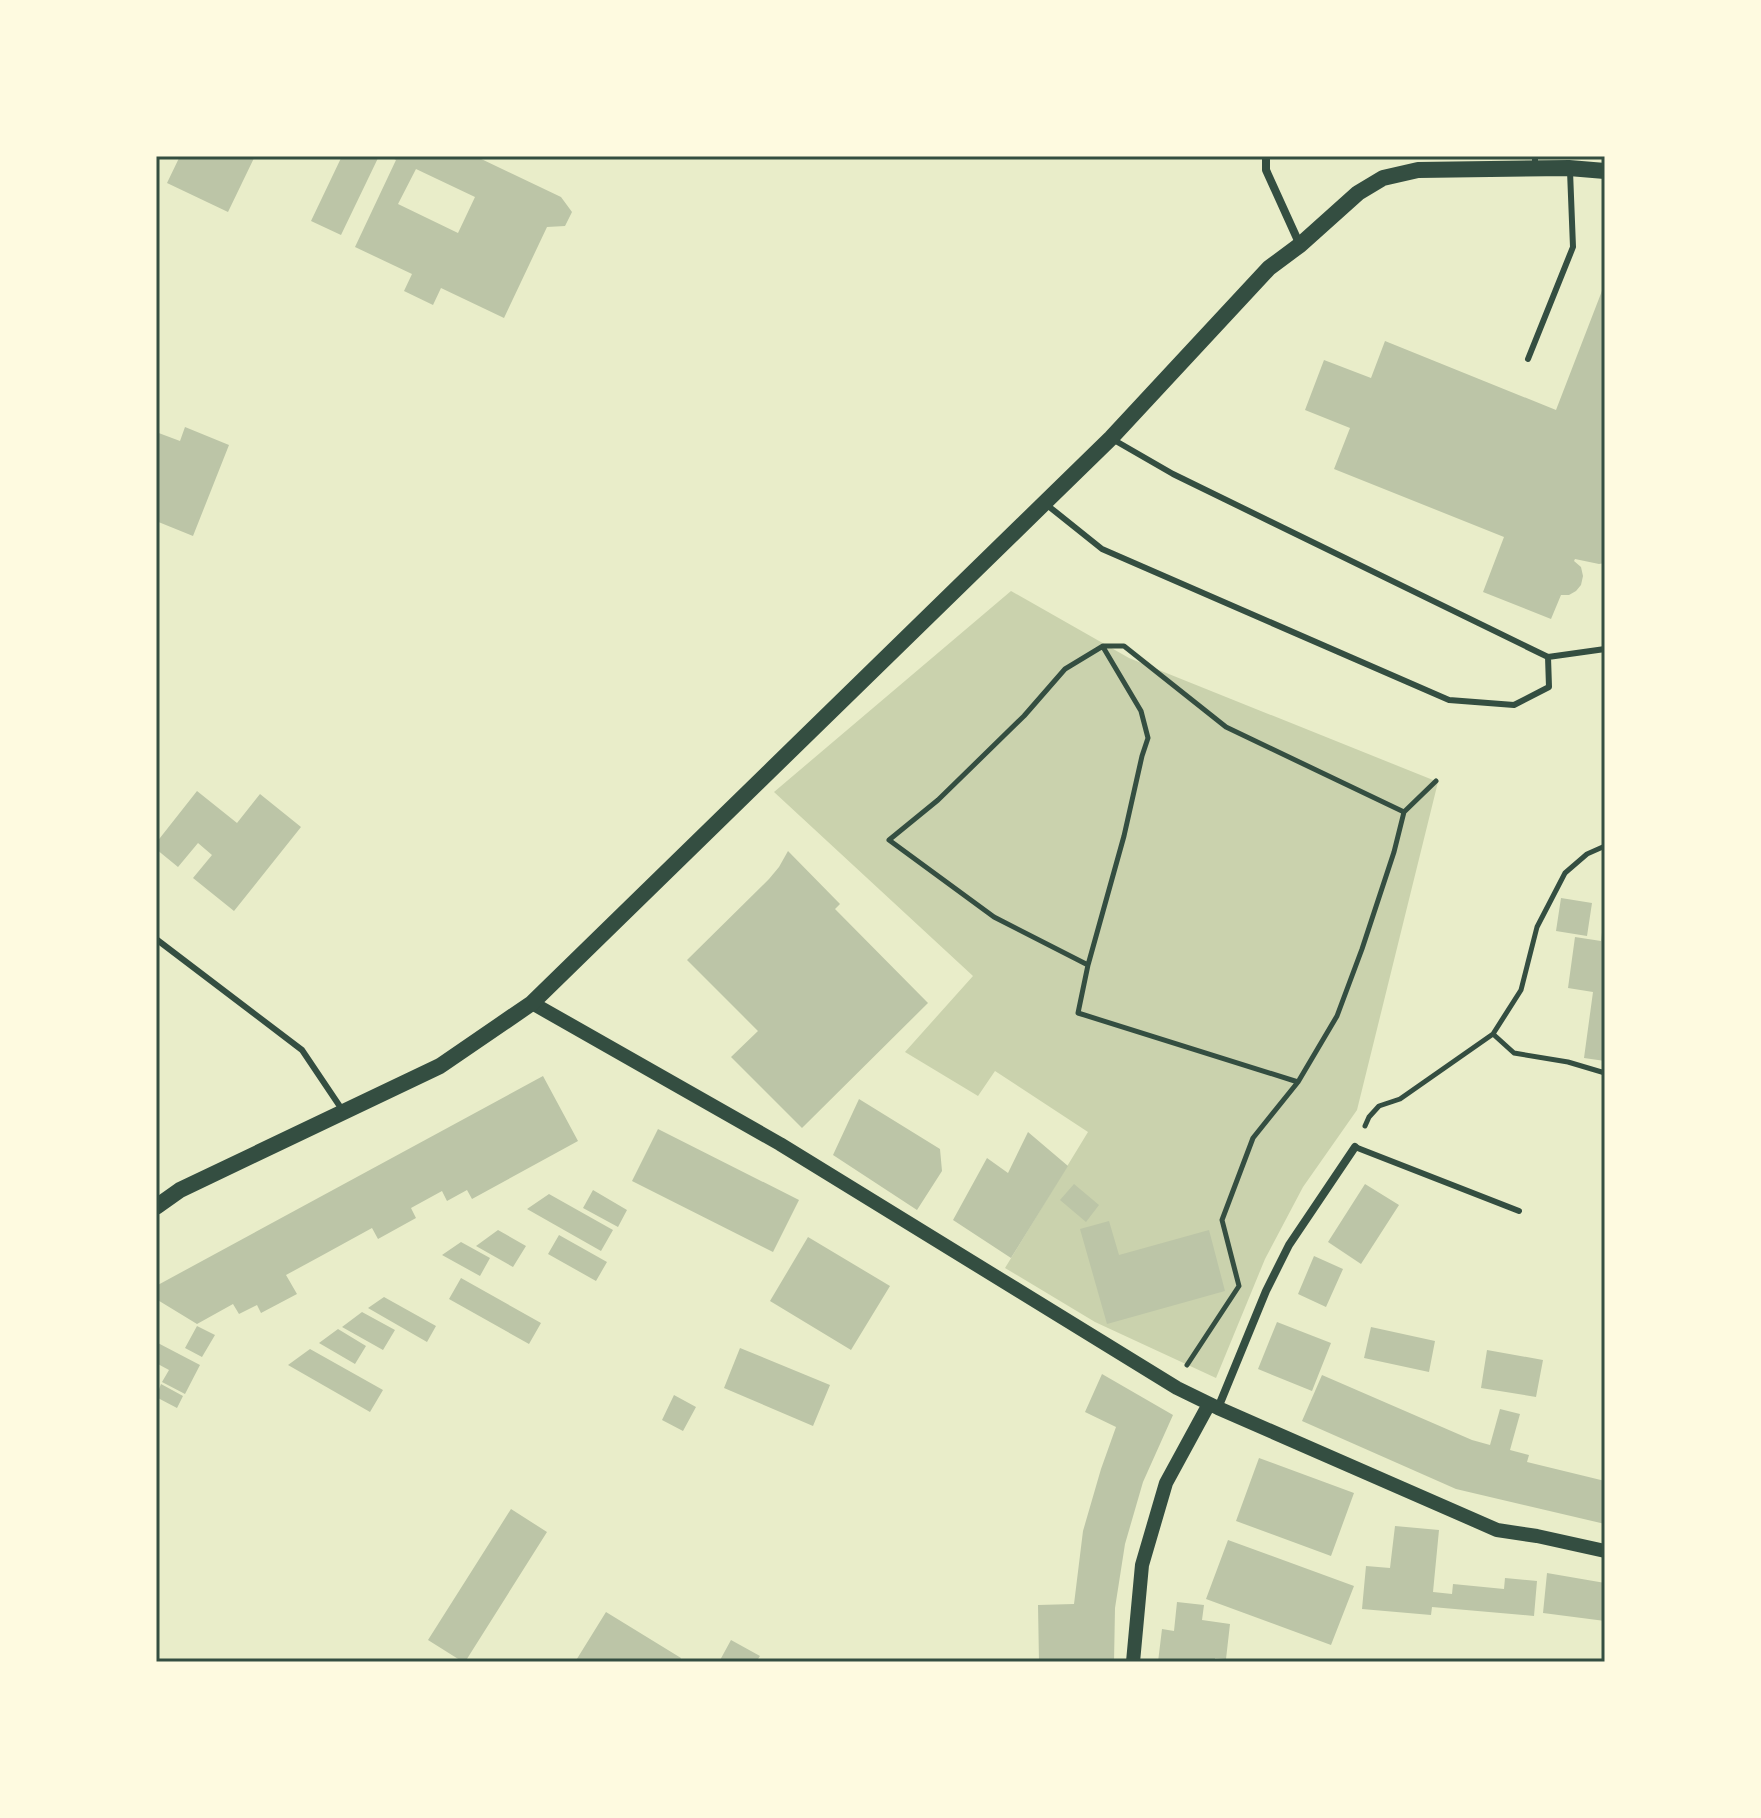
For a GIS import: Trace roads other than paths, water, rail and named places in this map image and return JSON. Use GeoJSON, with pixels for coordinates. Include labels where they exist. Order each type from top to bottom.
{"type":"FeatureCollection","features":[{"type":"Feature","properties":{"kind":"main road"},"geometry":{"type":"LineString","coordinates":[[156,1207],[180,1190],[440,1066],[532,1003],[1111,438],[1269,268],[1358,193],[1383,178],[1418,170],[1535,162],[1605,171]]}},
{"type":"Feature","properties":{"kind":"street"},"geometry":{"type":"LineString","coordinates":[[1266,156],[1266,170],[1300,245]]}},
{"type":"Feature","properties":{"kind":"street"},"geometry":{"type":"LineString","coordinates":[[532,1003],[780,1144],[1177,1388],[1497,1530],[1605,1551]]}},
{"type":"Feature","properties":{"kind":"street"},"geometry":{"type":"LineString","coordinates":[[1133,1662],[1142,1565],[1166,1483],[1214,1406],[1289,1245],[1355,1147]]}},
{"type":"Feature","properties":{"kind":"lane"},"geometry":{"type":"LineString","coordinates":[[1528,359],[1573,247],[1569,168]]}},
{"type":"Feature","properties":{"kind":"lane"},"geometry":{"type":"LineString","coordinates":[[1111,438],[1173,474],[1548,657],[1605,649]]}},
{"type":"Feature","properties":{"kind":"lane"},"geometry":{"type":"LineString","coordinates":[[1044,503],[1102,549],[1449,700],[1514,705],[1549,687],[1548,657]]}},
{"type":"Feature","properties":{"kind":"lane"},"geometry":{"type":"LineString","coordinates":[[156,939],[302,1050],[343,1111]]}},
{"type":"Feature","properties":{"kind":"lane"},"geometry":{"type":"LineString","coordinates":[[1355,1147],[1519,1211]]}}]}
